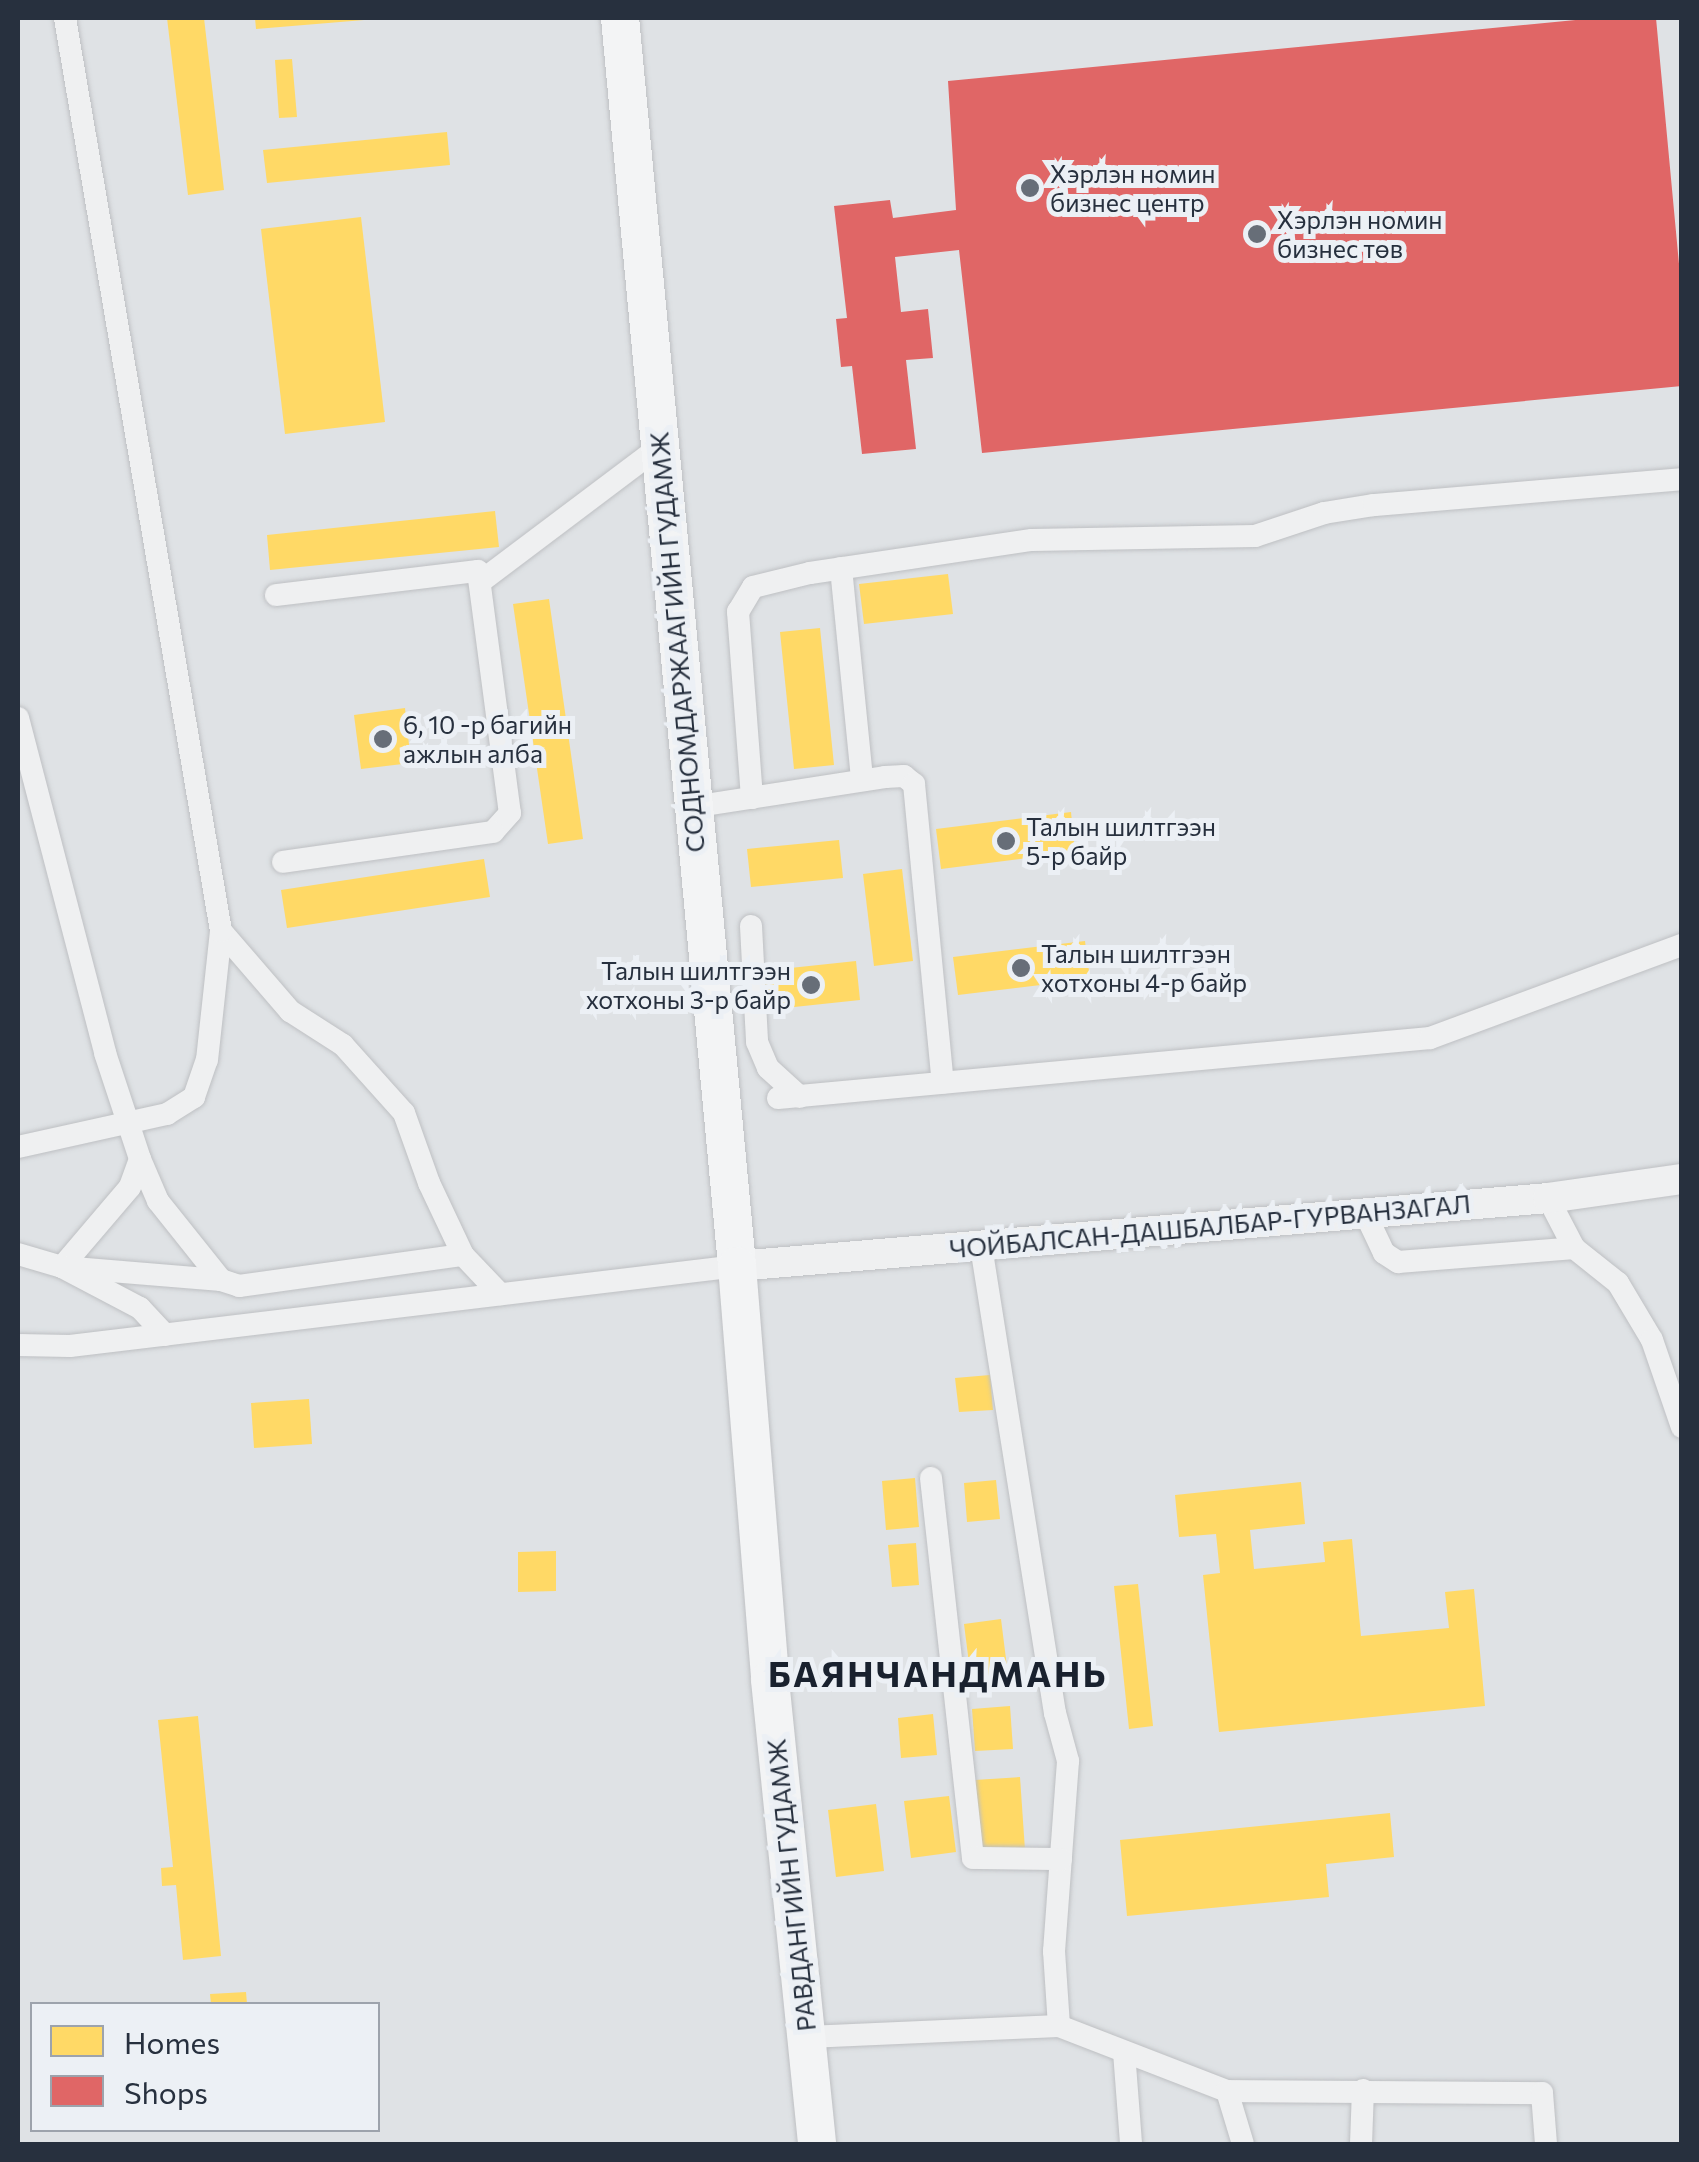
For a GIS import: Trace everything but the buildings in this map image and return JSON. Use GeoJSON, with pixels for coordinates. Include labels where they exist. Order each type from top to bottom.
{"type":"FeatureCollection","features":[{"type":"Feature","properties":{"kind":"main road","name":"СОДНОМДАРЖААГИЙН ГУДАМЖ"},"geometry":{"type":"LineString","coordinates":[[620,18],[737,1266]]}},
{"type":"Feature","properties":{"kind":"main road","name":"РАВДАНГИЙН ГУДАМЖ"},"geometry":{"type":"LineString","coordinates":[[737,1266],[770,1680],[816,2144]]}},
{"type":"Feature","properties":{"kind":"street"},"geometry":{"type":"LineString","coordinates":[[18,1147],[167,1114],[194,1098],[207,1060],[222,931],[66,18]]}},
{"type":"Feature","properties":{"kind":"street"},"geometry":{"type":"LineString","coordinates":[[480,582],[658,448]]}},
{"type":"Feature","properties":{"kind":"street"},"geometry":{"type":"LineString","coordinates":[[752,798],[738,612],[753,587],[841,568],[1032,540],[1255,536],[1324,514],[1374,505],[1682,478]]}},
{"type":"Feature","properties":{"kind":"street"},"geometry":{"type":"LineString","coordinates":[[841,568],[862,780]]}},
{"type":"Feature","properties":{"kind":"street"},"geometry":{"type":"LineString","coordinates":[[276,595],[478,571],[510,813],[493,832],[284,862]]}},
{"type":"Feature","properties":{"kind":"street"},"geometry":{"type":"LineString","coordinates":[[18,718],[140,1159],[158,1200],[220,1280]]}},
{"type":"Feature","properties":{"kind":"street"},"geometry":{"type":"LineString","coordinates":[[692,808],[862,780],[904,776],[914,784],[943,1083]]}},
{"type":"Feature","properties":{"kind":"street"},"geometry":{"type":"LineString","coordinates":[[751,926],[757,1042],[768,1068],[789,1098],[1430,1038],[1682,945]]}},
{"type":"Feature","properties":{"kind":"street"},"geometry":{"type":"LineString","coordinates":[[222,931],[290,1010],[343,1045],[404,1114],[429,1183],[462,1255],[500,1294]]}},
{"type":"Feature","properties":{"kind":"street"},"geometry":{"type":"LineString","coordinates":[[62,1267],[130,1187],[140,1159]]}},
{"type":"Feature","properties":{"kind":"street","name":"ЧОЙБАЛСАН-ДАШБАЛБАР-ГУРВАНЗАГАЛ"},"geometry":{"type":"LineString","coordinates":[[737,1266],[1548,1198],[1682,1179]]}},
{"type":"Feature","properties":{"kind":"street"},"geometry":{"type":"LineString","coordinates":[[1548,1198],[1574,1248],[1618,1283],[1652,1340],[1682,1427]]}},
{"type":"Feature","properties":{"kind":"street"},"geometry":{"type":"LineString","coordinates":[[1365,1214],[1384,1252],[1398,1262],[1574,1248]]}},
{"type":"Feature","properties":{"kind":"street"},"geometry":{"type":"LineString","coordinates":[[981,1246],[1055,1713],[1068,1761],[1054,1951],[1059,2026]]}},
{"type":"Feature","properties":{"kind":"street"},"geometry":{"type":"LineString","coordinates":[[18,1254],[62,1267],[140,1308],[165,1334]]}},
{"type":"Feature","properties":{"kind":"street"},"geometry":{"type":"LineString","coordinates":[[62,1267],[220,1280],[239,1286],[462,1255]]}},
{"type":"Feature","properties":{"kind":"street"},"geometry":{"type":"LineString","coordinates":[[18,1345],[70,1346],[737,1266]]}},
{"type":"Feature","properties":{"kind":"street"},"geometry":{"type":"LineString","coordinates":[[931,1478],[973,1858],[1061,1859]]}},
{"type":"Feature","properties":{"kind":"street"},"geometry":{"type":"LineString","coordinates":[[807,2037],[1059,2026],[1227,2091],[1542,2093],[1546,2144]]}},
{"type":"Feature","properties":{"kind":"street"},"geometry":{"type":"LineString","coordinates":[[1124,2052],[1130,2144]]}},
{"type":"Feature","properties":{"kind":"street"},"geometry":{"type":"LineString","coordinates":[[1361,2144],[1363,2090]]}},
{"type":"Feature","properties":{"kind":"street"},"geometry":{"type":"LineString","coordinates":[[1227,2091],[1243,2144]]}},
{"type":"Feature","properties":{"kind":"place","name":"Хэрлэн номин бизнес центр"},"geometry":{"type":"Point","coordinates":[1030,188]}},
{"type":"Feature","properties":{"kind":"place","name":"Хэрлэн номин бизнес төв"},"geometry":{"type":"Point","coordinates":[1257,234]}},
{"type":"Feature","properties":{"kind":"place","name":"6, 10 -р багийн ажлын алба"},"geometry":{"type":"Point","coordinates":[383,739]}},
{"type":"Feature","properties":{"kind":"place","name":"Талын шилтгээн 5-р байр"},"geometry":{"type":"Point","coordinates":[1006,841]}},
{"type":"Feature","properties":{"kind":"place","name":"Талын шилтгээн хотхоны 4-р байр"},"geometry":{"type":"Point","coordinates":[1021,968]}},
{"type":"Feature","properties":{"kind":"place","name":"Талын шилтгээн хотхоны 3-р байр"},"geometry":{"type":"Point","coordinates":[811,985]}},
{"type":"Feature","properties":{"kind":"district","name":"БАЯНЧАНДМАНЬ"},"geometry":{"type":"Point","coordinates":[938,1673]}}]}
